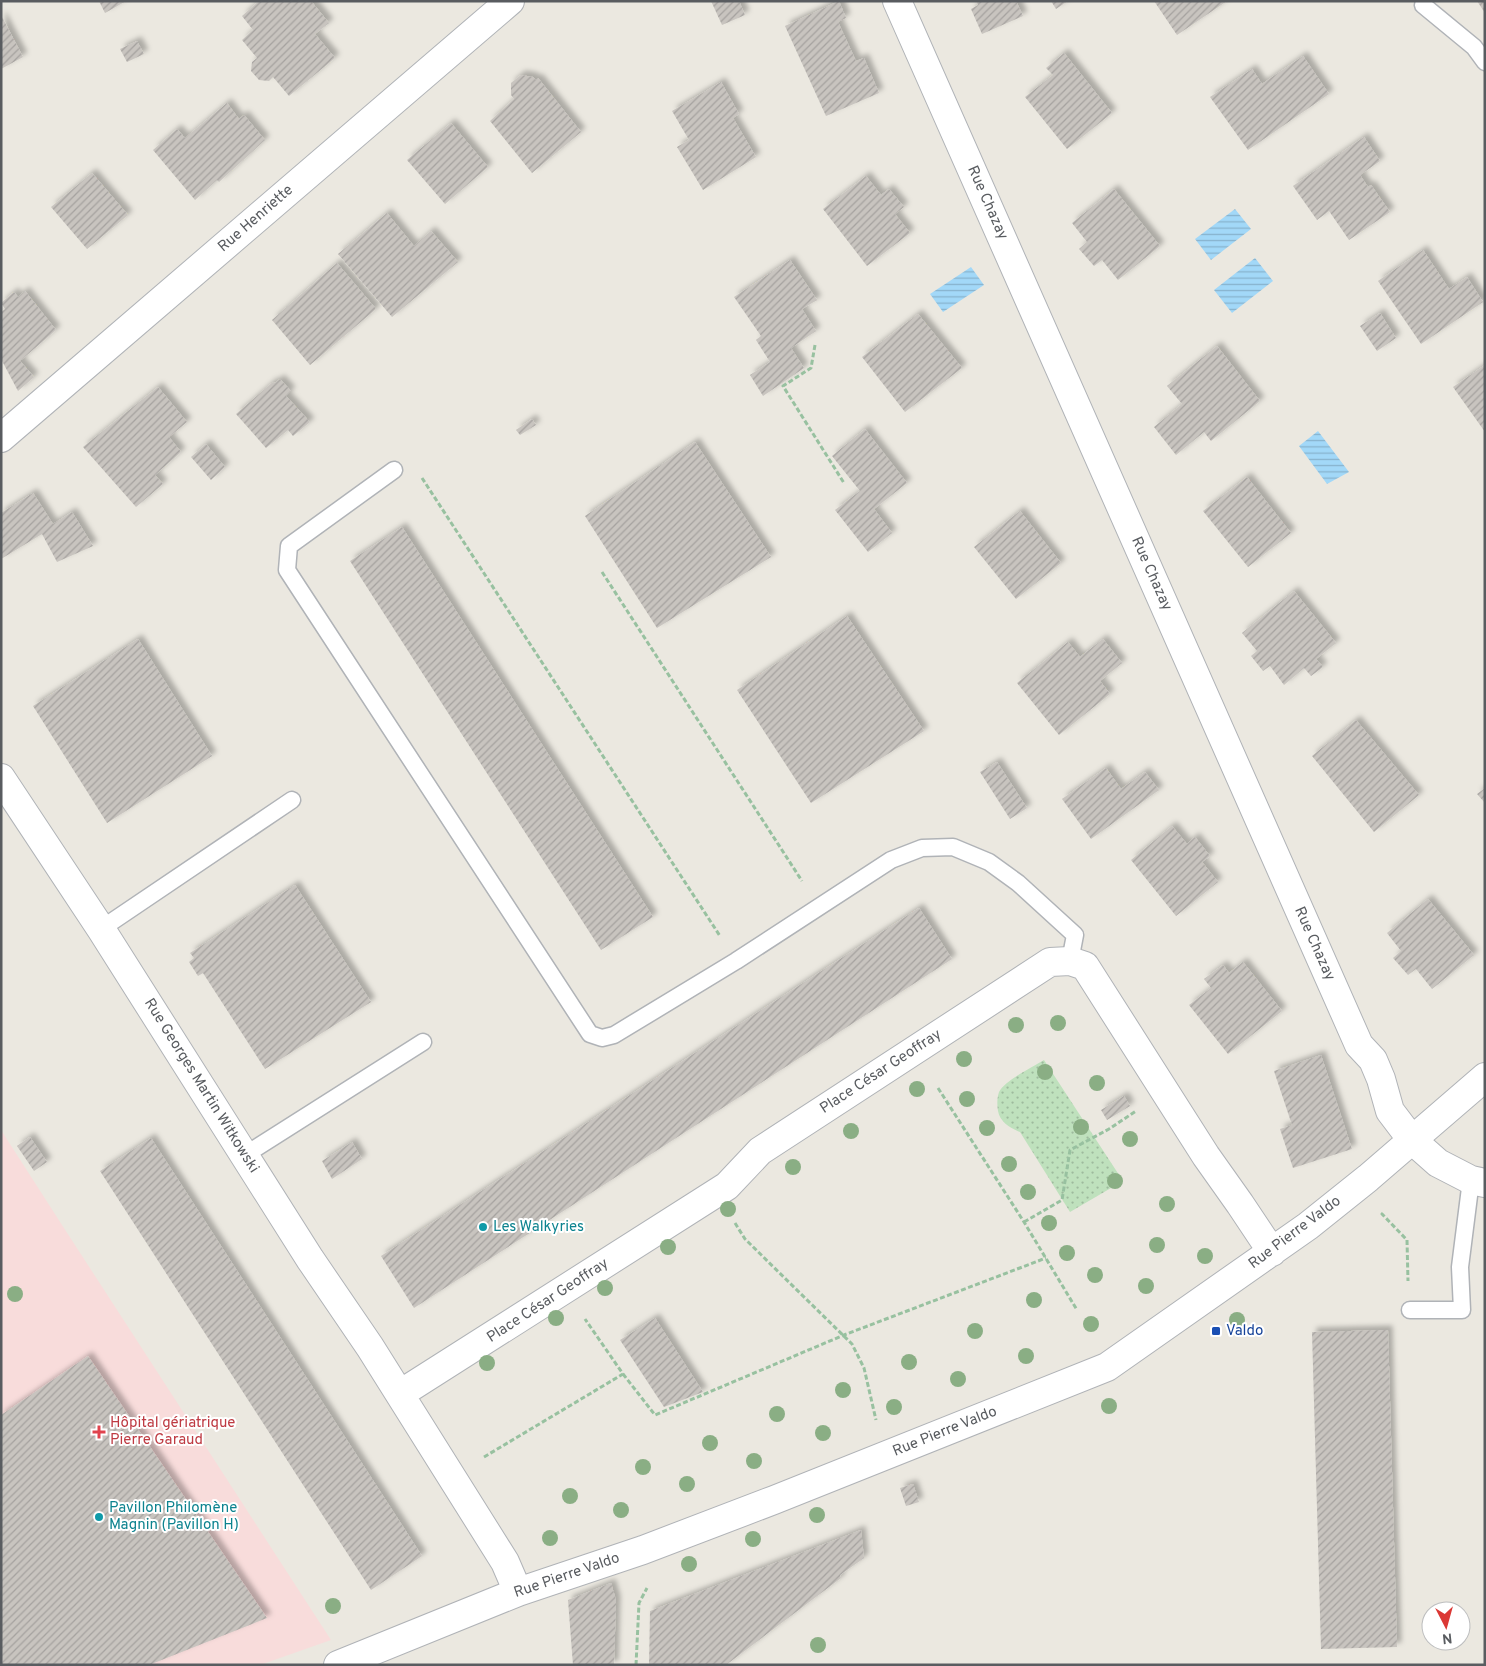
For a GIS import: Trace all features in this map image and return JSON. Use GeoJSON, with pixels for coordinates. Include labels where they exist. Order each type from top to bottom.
{"type":"FeatureCollection","features":[{"type":"Feature","properties":{"kind":"street","name":"Rue Henriette"},"geometry":{"type":"LineString","coordinates":[[1,438],[510,1]]}},
{"type":"Feature","properties":{"kind":"street","name":"Rue Chazay"},"geometry":{"type":"LineString","coordinates":[[897,1],[1359,1045],[1373,1060],[1381,1079],[1390,1111],[1412,1140],[1438,1163],[1478,1182]]}},
{"type":"Feature","properties":{"kind":"street","name":"Rue Georges Martin Witkowski"},"geometry":{"type":"LineString","coordinates":[[1,778],[101,929],[245,1156],[400,1394],[505,1562],[518,1592]]}},
{"type":"Feature","properties":{"kind":"street"},"geometry":{"type":"LineString","coordinates":[[1070,961],[1085,966],[1206,1156],[1272,1252]]}},
{"type":"Feature","properties":{"kind":"street","name":"Place César Geoffray"},"geometry":{"type":"LineString","coordinates":[[400,1394],[727,1186],[760,1152],[1018,982],[1050,962],[1070,961]]}},
{"type":"Feature","properties":{"kind":"street","name":"Rue Pierre Valdo"},"geometry":{"type":"LineString","coordinates":[[338,1665],[518,1592],[643,1550],[889,1455],[1107,1367],[1308,1226],[1368,1178],[1485,1077]]}},
{"type":"Feature","properties":{"kind":"lane"},"geometry":{"type":"LineString","coordinates":[[1423,5],[1474,47],[1485,62]]}},
{"type":"Feature","properties":{"kind":"lane"},"geometry":{"type":"LineString","coordinates":[[394,470],[289,546],[287,570],[590,1034],[602,1038],[614,1035],[736,961],[891,860],[922,848],[953,847],[989,862],[1018,883],[1075,935],[1070,961]]}},
{"type":"Feature","properties":{"kind":"lane"},"geometry":{"type":"LineString","coordinates":[[101,929],[292,800]]}},
{"type":"Feature","properties":{"kind":"lane"},"geometry":{"type":"LineString","coordinates":[[245,1156],[423,1042]]}},
{"type":"Feature","properties":{"kind":"lane"},"geometry":{"type":"LineString","coordinates":[[1410,1310],[1462,1310],[1460,1267],[1478,1182]]}},
{"type":"Feature","properties":{"kind":"path"},"geometry":{"type":"LineString","coordinates":[[815,345],[811,368],[783,386],[844,483]]}},
{"type":"Feature","properties":{"kind":"path"},"geometry":{"type":"LineString","coordinates":[[394,470],[417,470],[736,961]]}},
{"type":"Feature","properties":{"kind":"path"},"geometry":{"type":"LineString","coordinates":[[602,572],[818,907]]}},
{"type":"Feature","properties":{"kind":"path"},"geometry":{"type":"LineString","coordinates":[[938,1088],[1024,1222],[1077,1310]]}},
{"type":"Feature","properties":{"kind":"path"},"geometry":{"type":"LineString","coordinates":[[1024,1222],[1062,1200],[1070,1150],[1109,1129],[1140,1109]]}},
{"type":"Feature","properties":{"kind":"path"},"geometry":{"type":"LineString","coordinates":[[1387,1209],[1382,1214],[1407,1240],[1410,1310]]}},
{"type":"Feature","properties":{"kind":"path"},"geometry":{"type":"LineString","coordinates":[[740,1231],[852,1344],[864,1368],[876,1423]]}},
{"type":"Feature","properties":{"kind":"path"},"geometry":{"type":"LineString","coordinates":[[581,1312],[623,1374],[655,1415],[844,1336],[1046,1258]]}},
{"type":"Feature","properties":{"kind":"path"},"geometry":{"type":"LineString","coordinates":[[484,1457],[623,1374]]}},
{"type":"Feature","properties":{"kind":"path"},"geometry":{"type":"LineString","coordinates":[[636,1665],[639,1603],[648,1586]]}},
{"type":"Feature","properties":{"kind":"shaded area","name":"Hôpital gériatrique Pierre Garaud"},"geometry":{"type":"Polygon","coordinates":[[[1,1130],[331,1640],[260,1665],[1,1665],[1,1130]]]}},
{"type":"Feature","properties":{"kind":"green space"},"geometry":{"type":"Polygon","coordinates":[[[1044,1060],[1123,1181],[1070,1212],[1020,1132],[1006,1124],[998,1111],[998,1097],[1002,1087],[1013,1078],[1044,1060]]]}},
{"type":"Feature","properties":{"kind":"water"},"geometry":{"type":"Polygon","coordinates":[[[1235,209],[1251,229],[1211,260],[1195,239],[1235,209]]]}},
{"type":"Feature","properties":{"kind":"water"},"geometry":{"type":"Polygon","coordinates":[[[1255,258],[1273,281],[1232,313],[1214,290],[1255,258]]]}},
{"type":"Feature","properties":{"kind":"water"},"geometry":{"type":"Polygon","coordinates":[[[971,267],[984,285],[943,312],[930,294],[971,267]]]}},
{"type":"Feature","properties":{"kind":"water"},"geometry":{"type":"Polygon","coordinates":[[[1318,431],[1349,472],[1327,484],[1299,446],[1318,431]]]}},
{"type":"Feature","properties":{"kind":"building"},"geometry":{"type":"Polygon","coordinates":[[[99,1],[126,1],[105,13],[99,1]]]}},
{"type":"Feature","properties":{"kind":"building"},"geometry":{"type":"Polygon","coordinates":[[[259,1],[311,1],[329,23],[315,34],[335,58],[289,96],[273,77],[269,81],[259,80],[251,71],[252,62],[257,58],[242,40],[253,30],[242,16],[259,1]]]}},
{"type":"Feature","properties":{"kind":"building"},"geometry":{"type":"Polygon","coordinates":[[[711,1],[739,1],[745,15],[722,25],[711,1]]]}},
{"type":"Feature","properties":{"kind":"building"},"geometry":{"type":"Polygon","coordinates":[[[839,1],[846,18],[838,22],[856,61],[864,58],[879,93],[826,116],[785,26],[839,1]]]}},
{"type":"Feature","properties":{"kind":"building"},"geometry":{"type":"Polygon","coordinates":[[[976,1],[1016,1],[1023,16],[982,34],[971,9],[978,5],[976,1]]]}},
{"type":"Feature","properties":{"kind":"building"},"geometry":{"type":"Polygon","coordinates":[[[1051,1],[1068,1],[1056,9],[1051,1]]]}},
{"type":"Feature","properties":{"kind":"building"},"geometry":{"type":"Polygon","coordinates":[[[1154,1],[1227,1],[1177,35],[1154,1]]]}},
{"type":"Feature","properties":{"kind":"building"},"geometry":{"type":"Polygon","coordinates":[[[1477,1],[1485,1],[1485,13],[1477,1]]]}},
{"type":"Feature","properties":{"kind":"building"},"geometry":{"type":"Polygon","coordinates":[[[1,15],[23,57],[1,69],[1,15]]]}},
{"type":"Feature","properties":{"kind":"building"},"geometry":{"type":"Polygon","coordinates":[[[137,41],[144,54],[127,62],[120,49],[137,41]]]}},
{"type":"Feature","properties":{"kind":"building"},"geometry":{"type":"Polygon","coordinates":[[[1064,53],[1112,113],[1067,149],[1025,97],[1053,75],[1046,68],[1064,53]]]}},
{"type":"Feature","properties":{"kind":"building"},"geometry":{"type":"Polygon","coordinates":[[[1303,56],[1329,94],[1248,150],[1210,97],[1252,69],[1262,84],[1303,56]]]}},
{"type":"Feature","properties":{"kind":"building"},"geometry":{"type":"Polygon","coordinates":[[[521,75],[533,77],[536,80],[538,78],[581,132],[532,173],[490,121],[514,99],[511,95],[511,83],[521,75]]]}},
{"type":"Feature","properties":{"kind":"building"},"geometry":{"type":"Polygon","coordinates":[[[721,82],[739,114],[733,118],[756,157],[703,190],[677,147],[689,140],[672,111],[721,82]]]}},
{"type":"Feature","properties":{"kind":"building"},"geometry":{"type":"Polygon","coordinates":[[[227,103],[239,119],[244,115],[265,140],[219,182],[217,180],[195,200],[153,150],[177,129],[185,138],[227,103]]]}},
{"type":"Feature","properties":{"kind":"building"},"geometry":{"type":"Polygon","coordinates":[[[451,123],[488,167],[445,204],[407,160],[451,123]]]}},
{"type":"Feature","properties":{"kind":"building"},"geometry":{"type":"Polygon","coordinates":[[[1364,137],[1380,161],[1360,175],[1368,187],[1371,185],[1390,212],[1349,240],[1329,211],[1317,220],[1293,186],[1364,137]]]}},
{"type":"Feature","properties":{"kind":"building"},"geometry":{"type":"Polygon","coordinates":[[[92,173],[128,215],[87,249],[51,207],[92,173]]]}},
{"type":"Feature","properties":{"kind":"building"},"geometry":{"type":"Polygon","coordinates":[[[866,176],[881,195],[889,189],[904,207],[895,214],[910,233],[867,266],[823,209],[866,176]]]}},
{"type":"Feature","properties":{"kind":"building"},"geometry":{"type":"Polygon","coordinates":[[[1114,189],[1160,246],[1118,280],[1102,260],[1094,266],[1079,249],[1087,242],[1072,223],[1114,189]]]}},
{"type":"Feature","properties":{"kind":"building"},"geometry":{"type":"Polygon","coordinates":[[[387,213],[414,246],[431,231],[458,262],[392,317],[338,254],[387,213]]]}},
{"type":"Feature","properties":{"kind":"building"},"geometry":{"type":"Polygon","coordinates":[[[1423,250],[1449,289],[1467,277],[1483,302],[1421,344],[1378,281],[1423,250]]]}},
{"type":"Feature","properties":{"kind":"building"},"geometry":{"type":"Polygon","coordinates":[[[790,260],[817,300],[802,309],[816,331],[791,348],[804,368],[763,396],[750,375],[770,362],[756,340],[761,336],[734,297],[790,260]]]}},
{"type":"Feature","properties":{"kind":"building"},"geometry":{"type":"Polygon","coordinates":[[[337,263],[376,309],[310,365],[272,320],[337,263]]]}},
{"type":"Feature","properties":{"kind":"building"},"geometry":{"type":"Polygon","coordinates":[[[25,291],[56,330],[20,361],[34,377],[18,391],[1,359],[1,312],[5,309],[1,303],[14,292],[18,297],[25,291]]]}},
{"type":"Feature","properties":{"kind":"building"},"geometry":{"type":"Polygon","coordinates":[[[1380,313],[1396,338],[1377,351],[1360,326],[1380,313]]]}},
{"type":"Feature","properties":{"kind":"building"},"geometry":{"type":"Polygon","coordinates":[[[918,314],[962,368],[905,412],[862,357],[918,314]]]}},
{"type":"Feature","properties":{"kind":"building"},"geometry":{"type":"Polygon","coordinates":[[[1217,346],[1260,401],[1211,441],[1204,432],[1176,455],[1154,427],[1182,404],[1167,386],[1217,346]]]}},
{"type":"Feature","properties":{"kind":"building"},"geometry":{"type":"Polygon","coordinates":[[[1485,365],[1485,432],[1453,387],[1485,365]]]}},
{"type":"Feature","properties":{"kind":"building"},"geometry":{"type":"Polygon","coordinates":[[[280,379],[291,391],[286,396],[310,422],[293,436],[288,430],[266,448],[236,414],[273,382],[275,383],[280,379]]]}},
{"type":"Feature","properties":{"kind":"building"},"geometry":{"type":"Polygon","coordinates":[[[158,387],[187,422],[169,437],[181,452],[155,475],[163,484],[136,507],[83,447],[158,387]]]}},
{"type":"Feature","properties":{"kind":"building"},"geometry":{"type":"Polygon","coordinates":[[[532,419],[536,425],[520,435],[516,430],[532,419]]]}},
{"type":"Feature","properties":{"kind":"building"},"geometry":{"type":"Polygon","coordinates":[[[865,429],[907,483],[874,509],[892,533],[868,552],[835,510],[860,491],[832,456],[865,429]]]}},
{"type":"Feature","properties":{"kind":"building"},"geometry":{"type":"Polygon","coordinates":[[[695,442],[771,557],[657,628],[585,516],[695,442]]]}},
{"type":"Feature","properties":{"kind":"building"},"geometry":{"type":"Polygon","coordinates":[[[206,444],[225,467],[211,480],[191,457],[206,444]]]}},
{"type":"Feature","properties":{"kind":"building"},"geometry":{"type":"Polygon","coordinates":[[[1247,477],[1291,533],[1248,567],[1203,511],[1247,477]]]}},
{"type":"Feature","properties":{"kind":"building"},"geometry":{"type":"Polygon","coordinates":[[[33,493],[53,524],[72,512],[93,546],[57,562],[42,534],[1,559],[1,513],[33,493]]]}},
{"type":"Feature","properties":{"kind":"building"},"geometry":{"type":"Polygon","coordinates":[[[1020,511],[1061,563],[1016,599],[974,547],[1020,511]]]}},
{"type":"Feature","properties":{"kind":"building"},"geometry":{"type":"Polygon","coordinates":[[[402,527],[653,917],[601,950],[350,561],[402,527]]]}},
{"type":"Feature","properties":{"kind":"building"},"geometry":{"type":"Polygon","coordinates":[[[1294,591],[1336,643],[1316,659],[1323,667],[1311,676],[1304,668],[1284,685],[1270,666],[1263,671],[1251,656],[1257,651],[1242,633],[1294,591]]]}},
{"type":"Feature","properties":{"kind":"building"},"geometry":{"type":"Polygon","coordinates":[[[847,616],[924,731],[811,803],[737,690],[847,616]]]}},
{"type":"Feature","properties":{"kind":"building"},"geometry":{"type":"Polygon","coordinates":[[[138,639],[212,756],[107,823],[33,706],[138,639]]]}},
{"type":"Feature","properties":{"kind":"building"},"geometry":{"type":"Polygon","coordinates":[[[1103,639],[1122,663],[1100,681],[1110,694],[1059,735],[1017,683],[1068,642],[1080,657],[1103,639]]]}},
{"type":"Feature","properties":{"kind":"building"},"geometry":{"type":"Polygon","coordinates":[[[1356,720],[1419,795],[1374,832],[1312,756],[1356,720]]]}},
{"type":"Feature","properties":{"kind":"building"},"geometry":{"type":"Polygon","coordinates":[[[997,762],[1027,808],[1010,819],[980,772],[997,762]]]}},
{"type":"Feature","properties":{"kind":"building"},"geometry":{"type":"Polygon","coordinates":[[[1106,768],[1121,789],[1145,772],[1159,790],[1091,839],[1062,799],[1106,768]]]}},
{"type":"Feature","properties":{"kind":"building"},"geometry":{"type":"Polygon","coordinates":[[[1485,788],[1485,803],[1477,794],[1485,788]]]}},
{"type":"Feature","properties":{"kind":"building"},"geometry":{"type":"Polygon","coordinates":[[[1172,826],[1187,844],[1195,837],[1210,856],[1202,862],[1218,882],[1176,916],[1131,860],[1172,826]]]}},
{"type":"Feature","properties":{"kind":"building"},"geometry":{"type":"Polygon","coordinates":[[[295,885],[371,1002],[265,1069],[203,973],[198,976],[189,962],[194,958],[190,953],[295,885]]]}},
{"type":"Feature","properties":{"kind":"building"},"geometry":{"type":"Polygon","coordinates":[[[1428,899],[1474,955],[1432,989],[1416,969],[1408,975],[1393,958],[1401,951],[1387,933],[1428,899]]]}},
{"type":"Feature","properties":{"kind":"building"},"geometry":{"type":"Polygon","coordinates":[[[919,908],[952,959],[414,1308],[381,1256],[919,908]]]}},
{"type":"Feature","properties":{"kind":"building"},"geometry":{"type":"Polygon","coordinates":[[[1243,962],[1282,1011],[1228,1054],[1189,1005],[1211,988],[1204,979],[1223,965],[1229,973],[1243,962]]]}},
{"type":"Feature","properties":{"kind":"building"},"geometry":{"type":"Polygon","coordinates":[[[1321,1055],[1352,1149],[1293,1168],[1280,1129],[1292,1125],[1274,1071],[1321,1055]]]}},
{"type":"Feature","properties":{"kind":"building"},"geometry":{"type":"Polygon","coordinates":[[[1124,1096],[1130,1106],[1107,1120],[1101,1110],[1124,1096]]]}},
{"type":"Feature","properties":{"kind":"building"},"geometry":{"type":"Polygon","coordinates":[[[30,1137],[47,1162],[34,1171],[17,1146],[30,1137]]]}},
{"type":"Feature","properties":{"kind":"building"},"geometry":{"type":"Polygon","coordinates":[[[151,1138],[422,1556],[371,1590],[100,1171],[151,1138]]]}},
{"type":"Feature","properties":{"kind":"building"},"geometry":{"type":"Polygon","coordinates":[[[352,1142],[362,1159],[332,1179],[322,1161],[352,1142]]]}},
{"type":"Feature","properties":{"kind":"building"},"geometry":{"type":"Polygon","coordinates":[[[655,1318],[703,1392],[664,1407],[620,1340],[655,1318]]]}},
{"type":"Feature","properties":{"kind":"building"},"geometry":{"type":"Polygon","coordinates":[[[1388,1330],[1397,1647],[1321,1649],[1312,1332],[1388,1330]]]}},
{"type":"Feature","properties":{"kind":"building","name":"Pavillon Philomène Magnin (Pavillon H)"},"geometry":{"type":"Polygon","coordinates":[[[88,1356],[267,1618],[149,1665],[1,1665],[1,1415],[88,1356]]]}},
{"type":"Feature","properties":{"kind":"building"},"geometry":{"type":"Polygon","coordinates":[[[913,1484],[919,1502],[906,1506],[900,1488],[913,1484]]]}},
{"type":"Feature","properties":{"kind":"building"},"geometry":{"type":"Polygon","coordinates":[[[861,1530],[864,1558],[840,1575],[841,1578],[726,1665],[649,1665],[650,1611],[861,1530]]]}},
{"type":"Feature","properties":{"kind":"building"},"geometry":{"type":"Polygon","coordinates":[[[611,1583],[616,1600],[614,1665],[573,1665],[568,1600],[611,1583]]]}},
{"type":"Feature","properties":{"kind":"place","name":"Les Walkyries"},"geometry":{"type":"Point","coordinates":[483,1227]}},
{"type":"Feature","properties":{"kind":"place","name":"Valdo"},"geometry":{"type":"Point","coordinates":[1216,1331]}},
{"type":"Feature","properties":{"kind":"place","name":"Hôpital gériatrique Pierre Garaud"},"geometry":{"type":"Point","coordinates":[99,1432]}},
{"type":"Feature","properties":{"kind":"place","name":"Pavillon Philomène Magnin (Pavillon H)"},"geometry":{"type":"Point","coordinates":[99,1517]}}]}
